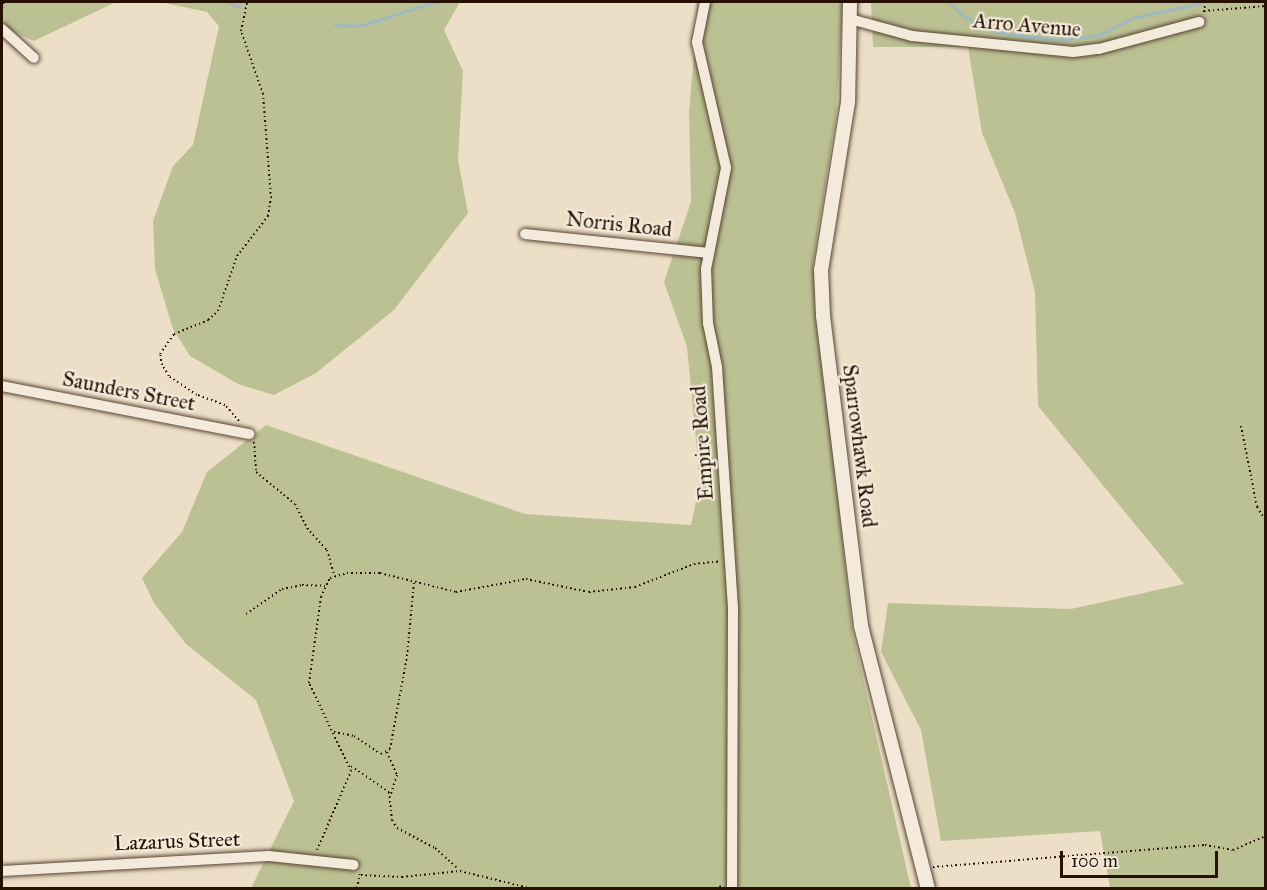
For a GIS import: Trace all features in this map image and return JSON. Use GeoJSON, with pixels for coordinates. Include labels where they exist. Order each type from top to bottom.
{"type":"FeatureCollection","features":[{"type":"Feature","properties":{"kind":"street","name":"Empire Road"},"geometry":{"type":"LineString","coordinates":[[705,2],[697,42],[726,168],[710,253],[708,323],[717,367],[730,562],[732,888]]}},
{"type":"Feature","properties":{"kind":"street","name":"Sparrowhawk Road"},"geometry":{"type":"LineString","coordinates":[[850,2],[848,102],[820,270],[822,306],[861,626],[928,888]]}},
{"type":"Feature","properties":{"kind":"street","name":"Arro Avenue"},"geometry":{"type":"LineString","coordinates":[[850,19],[912,36],[1073,52],[1109,47],[1199,22]]}},
{"type":"Feature","properties":{"kind":"street"},"geometry":{"type":"LineString","coordinates":[[2,28],[34,58]]}},
{"type":"Feature","properties":{"kind":"street","name":"Norris Road"},"geometry":{"type":"LineString","coordinates":[[525,234],[710,253]]}},
{"type":"Feature","properties":{"kind":"street","name":"Saunders Street"},"geometry":{"type":"LineString","coordinates":[[2,386],[244,433]]}},
{"type":"Feature","properties":{"kind":"street","name":"Lazarus Street"},"geometry":{"type":"LineString","coordinates":[[2,871],[268,856],[354,866]]}},
{"type":"Feature","properties":{"kind":"path"},"geometry":{"type":"LineString","coordinates":[[2,8],[4,2]]}},
{"type":"Feature","properties":{"kind":"path"},"geometry":{"type":"LineString","coordinates":[[247,2],[241,31],[261,84],[271,198],[268,216],[237,256],[218,311],[208,320],[169,338],[160,360],[164,370],[186,389],[231,408],[244,433],[255,446],[258,476],[296,504],[304,524],[327,550],[334,575]]}},
{"type":"Feature","properties":{"kind":"path"},"geometry":{"type":"LineString","coordinates":[[1205,2],[1204,11],[1266,6]]}},
{"type":"Feature","properties":{"kind":"path"},"geometry":{"type":"LineString","coordinates":[[1241,426],[1257,507],[1266,521]]}},
{"type":"Feature","properties":{"kind":"path"},"geometry":{"type":"LineString","coordinates":[[390,795],[351,765],[314,700],[309,683],[325,586],[334,575],[380,573],[456,592],[526,579],[589,592],[635,587],[702,562],[730,562]]}},
{"type":"Feature","properties":{"kind":"path"},"geometry":{"type":"LineString","coordinates":[[414,582],[407,656],[387,752],[398,775],[390,795],[390,814],[398,828],[441,852],[460,871]]}},
{"type":"Feature","properties":{"kind":"path"},"geometry":{"type":"LineString","coordinates":[[246,614],[282,589],[302,585],[325,586]]}},
{"type":"Feature","properties":{"kind":"path"},"geometry":{"type":"LineString","coordinates":[[334,732],[354,736],[376,753],[387,752]]}},
{"type":"Feature","properties":{"kind":"path"},"geometry":{"type":"LineString","coordinates":[[312,860],[349,781],[351,765]]}},
{"type":"Feature","properties":{"kind":"path"},"geometry":{"type":"LineString","coordinates":[[923,868],[1205,845],[1233,850],[1266,836]]}},
{"type":"Feature","properties":{"kind":"path"},"geometry":{"type":"LineString","coordinates":[[354,866],[360,875],[357,888]]}},
{"type":"Feature","properties":{"kind":"path"},"geometry":{"type":"LineString","coordinates":[[360,875],[402,877],[460,871],[529,888]]}},
{"type":"Feature","properties":{"kind":"green space"},"geometry":{"type":"Polygon","coordinates":[[[2,2],[116,2],[34,41],[2,27],[2,2]]]}},
{"type":"Feature","properties":{"kind":"green space"},"geometry":{"type":"Polygon","coordinates":[[[160,2],[460,2],[444,30],[463,71],[458,160],[468,213],[394,310],[316,373],[274,395],[238,384],[190,356],[173,329],[155,269],[153,221],[173,166],[193,145],[219,26],[207,12],[160,2]]]}},
{"type":"Feature","properties":{"kind":"green space"},"geometry":{"type":"Polygon","coordinates":[[[699,2],[843,2],[836,115],[813,263],[852,630],[911,888],[251,888],[294,801],[256,700],[186,644],[154,603],[142,578],[182,532],[207,472],[266,425],[525,514],[691,525],[700,482],[687,347],[664,282],[691,202],[689,111],[699,2]]]}},
{"type":"Feature","properties":{"kind":"green space"},"geometry":{"type":"Polygon","coordinates":[[[871,2],[1265,2],[1265,888],[1110,888],[1100,831],[941,841],[921,730],[881,652],[888,603],[1071,609],[1184,584],[1038,406],[1035,292],[1015,213],[982,133],[968,47],[873,47],[871,2]]]}},
{"type":"Feature","properties":{"kind":"waterway"},"geometry":{"type":"LineString","coordinates":[[228,2],[240,7]]}},
{"type":"Feature","properties":{"kind":"waterway"},"geometry":{"type":"LineString","coordinates":[[335,25],[359,26],[435,2]]}},
{"type":"Feature","properties":{"kind":"waterway"},"geometry":{"type":"LineString","coordinates":[[949,2],[963,16],[995,32],[1058,40],[1099,35],[1132,18],[1200,3]]}}]}
